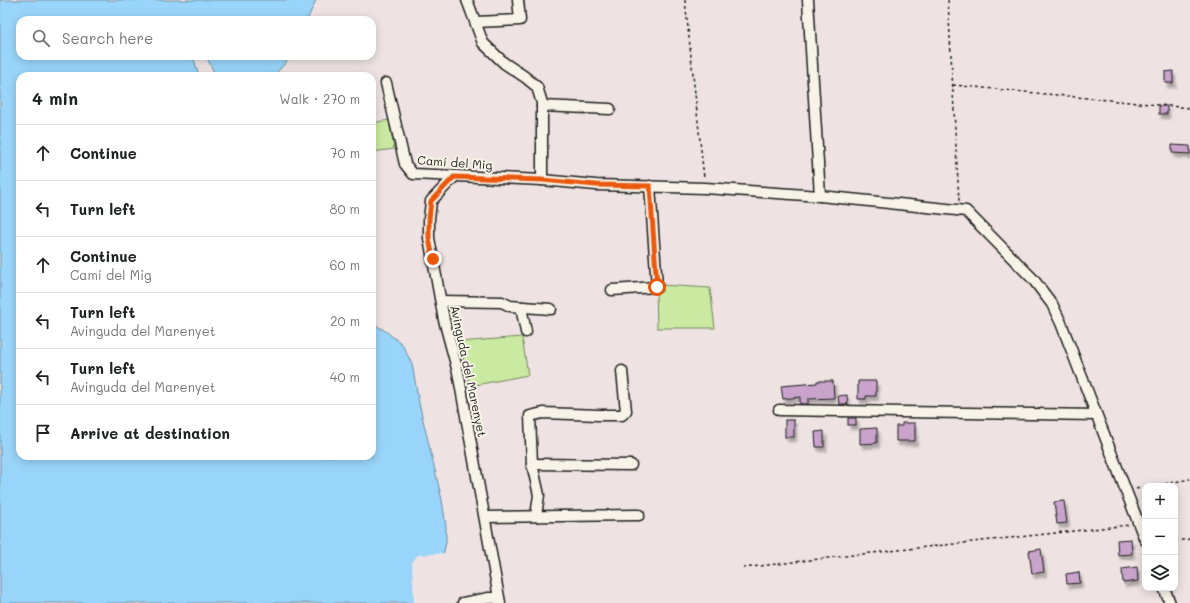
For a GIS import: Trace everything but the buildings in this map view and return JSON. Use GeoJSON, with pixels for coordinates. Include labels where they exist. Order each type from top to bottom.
{"type":"FeatureCollection","features":[{"type":"Feature","properties":{"kind":"street"},"geometry":{"type":"LineString","coordinates":[[468,0],[483,43],[504,63],[537,87],[542,106],[542,180]]}},
{"type":"Feature","properties":{"kind":"street"},"geometry":{"type":"LineString","coordinates":[[476,22],[520,20],[518,0]]}},
{"type":"Feature","properties":{"kind":"street"},"geometry":{"type":"LineString","coordinates":[[808,0],[820,196]]}},
{"type":"Feature","properties":{"kind":"street","name":"Camí del Mig"},"geometry":{"type":"LineString","coordinates":[[386,83],[405,164],[413,174],[542,180],[596,185],[706,188],[820,196],[960,211]]}},
{"type":"Feature","properties":{"kind":"street"},"geometry":{"type":"LineString","coordinates":[[542,106],[610,109]]}},
{"type":"Feature","properties":{"kind":"street","name":"Avinguda del Marenyet"},"geometry":{"type":"LineString","coordinates":[[454,177],[431,201],[429,238],[444,320],[458,372],[500,600]]}},
{"type":"Feature","properties":{"kind":"street"},"geometry":{"type":"LineString","coordinates":[[612,290],[657,287],[650,186]]}},
{"type":"Feature","properties":{"kind":"street"},"geometry":{"type":"LineString","coordinates":[[960,211],[966,211],[1033,279],[1052,304],[1061,323],[1142,532]]}},
{"type":"Feature","properties":{"kind":"street"},"geometry":{"type":"LineString","coordinates":[[441,301],[502,302],[510,306],[551,309]]}},
{"type":"Feature","properties":{"kind":"street"},"geometry":{"type":"LineString","coordinates":[[521,307],[526,332]]}},
{"type":"Feature","properties":{"kind":"street"},"geometry":{"type":"LineString","coordinates":[[536,516],[539,495],[532,464],[530,416],[543,413],[622,415],[626,411],[622,371]]}},
{"type":"Feature","properties":{"kind":"street"},"geometry":{"type":"LineString","coordinates":[[779,410],[1096,415]]}},
{"type":"Feature","properties":{"kind":"street"},"geometry":{"type":"LineString","coordinates":[[532,464],[631,466]]}},
{"type":"Feature","properties":{"kind":"street"},"geometry":{"type":"LineString","coordinates":[[485,517],[639,515]]}},
{"type":"Feature","properties":{"kind":"street"},"geometry":{"type":"LineString","coordinates":[[1165,591],[1170,603]]}},
{"type":"Feature","properties":{"kind":"street"},"geometry":{"type":"LineString","coordinates":[[463,603],[489,598],[500,600]]}},
{"type":"Feature","properties":{"kind":"path"},"geometry":{"type":"LineString","coordinates":[[685,0],[706,188]]}},
{"type":"Feature","properties":{"kind":"path"},"geometry":{"type":"LineString","coordinates":[[948,0],[960,211]]}},
{"type":"Feature","properties":{"kind":"path"},"geometry":{"type":"LineString","coordinates":[[953,84],[1190,108]]}},
{"type":"Feature","properties":{"kind":"path"},"geometry":{"type":"LineString","coordinates":[[1168,483],[1190,479]]}},
{"type":"Feature","properties":{"kind":"path"},"geometry":{"type":"LineString","coordinates":[[743,568],[853,554],[1139,524]]}},
{"type":"Feature","properties":{"kind":"path"},"geometry":{"type":"LineString","coordinates":[[1178,541],[1190,539]]}},
{"type":"Feature","properties":{"kind":"green space"},"geometry":{"type":"Polygon","coordinates":[[[389,120],[394,149],[376,151],[376,122],[389,120]]]}},
{"type":"Feature","properties":{"kind":"green space"},"geometry":{"type":"Polygon","coordinates":[[[661,285],[710,288],[715,328],[657,328],[656,289],[661,285]]]}},
{"type":"Feature","properties":{"kind":"green space"},"geometry":{"type":"Polygon","coordinates":[[[522,337],[528,375],[470,386],[459,342],[522,337]]]}},
{"type":"Feature","properties":{"kind":"water"},"geometry":{"type":"Polygon","coordinates":[[[0,0],[316,0],[309,16],[16,16],[16,60],[194,60],[198,72],[16,72],[16,460],[376,460],[376,325],[402,344],[412,364],[419,403],[442,500],[446,527],[446,542],[443,556],[416,561],[415,579],[419,603],[0,603],[0,0]]]}},
{"type":"Feature","properties":{"kind":"water"},"geometry":{"type":"Polygon","coordinates":[[[208,60],[288,60],[277,72],[214,72],[208,60]]]}},
{"type":"Feature","properties":{"kind":"pier"},"geometry":{"type":"Polygon","coordinates":[[[446,553],[443,558],[418,562],[417,579],[421,603],[414,603],[412,562],[418,555],[446,553]]]}},
{"type":"Feature","properties":{"kind":"route"},"geometry":{"type":"LineString","coordinates":[[433,259],[429,238],[431,201],[454,177],[542,180],[596,185],[650,186],[657,287]]}}]}
